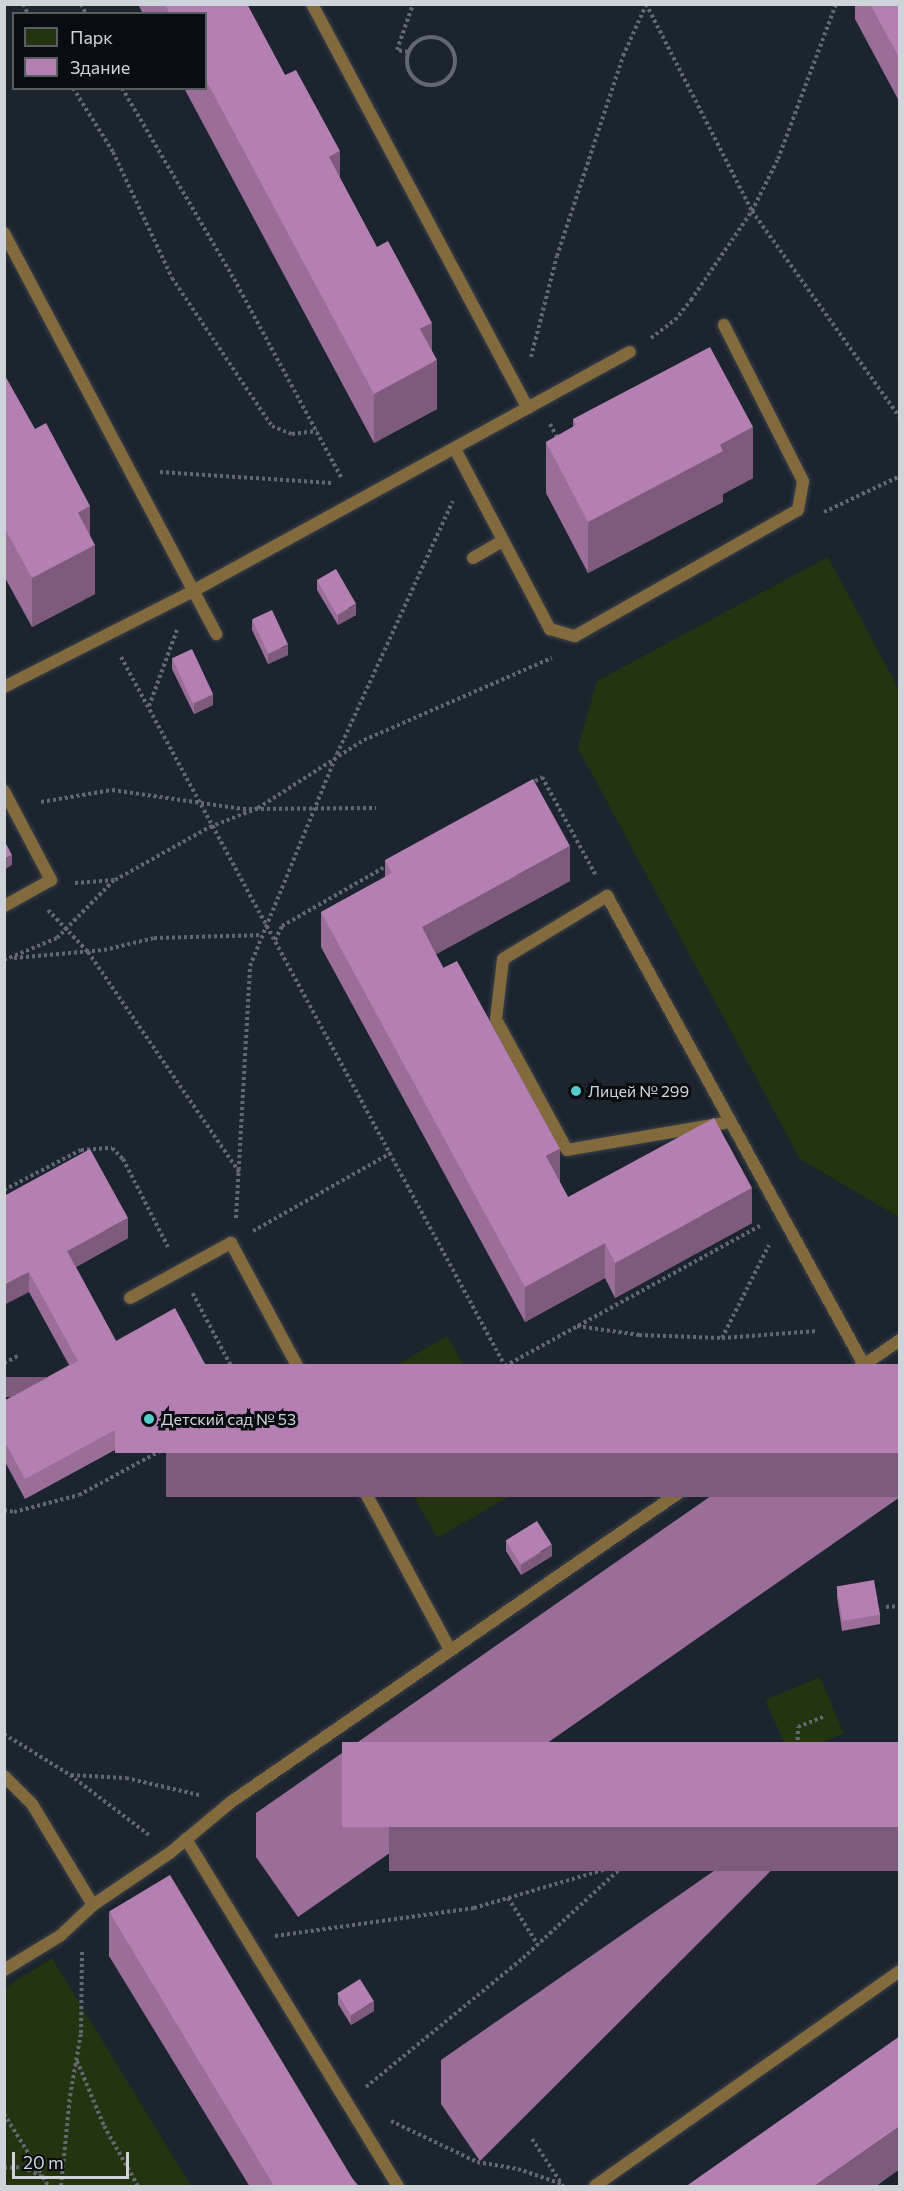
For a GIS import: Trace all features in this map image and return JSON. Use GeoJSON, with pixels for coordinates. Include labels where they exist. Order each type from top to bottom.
{"type":"FeatureCollection","features":[{"type":"Feature","properties":{"kind":"lane"},"geometry":{"type":"LineString","coordinates":[[312,4],[519,392],[533,405]]}},
{"type":"Feature","properties":{"kind":"lane"},"geometry":{"type":"LineString","coordinates":[[4,233],[216,634]]}},
{"type":"Feature","properties":{"kind":"lane"},"geometry":{"type":"LineString","coordinates":[[455,449],[549,629],[575,636],[798,510],[803,481],[724,325]]}},
{"type":"Feature","properties":{"kind":"lane"},"geometry":{"type":"LineString","coordinates":[[4,687],[194,591],[630,352]]}},
{"type":"Feature","properties":{"kind":"lane"},"geometry":{"type":"LineString","coordinates":[[473,558],[503,541]]}},
{"type":"Feature","properties":{"kind":"lane"},"geometry":{"type":"LineString","coordinates":[[4,791],[51,880],[4,906]]}},
{"type":"Feature","properties":{"kind":"lane"},"geometry":{"type":"LineString","coordinates":[[730,1122],[567,1150],[496,1019],[503,959],[607,896],[864,1365]]}},
{"type":"Feature","properties":{"kind":"lane"},"geometry":{"type":"LineString","coordinates":[[130,1298],[231,1243],[450,1649]]}},
{"type":"Feature","properties":{"kind":"lane"},"geometry":{"type":"LineString","coordinates":[[4,1970],[60,1936],[93,1905],[171,1852],[231,1802],[900,1340]]}},
{"type":"Feature","properties":{"kind":"lane"},"geometry":{"type":"LineString","coordinates":[[4,1776],[32,1804],[93,1905]]}},
{"type":"Feature","properties":{"kind":"lane"},"geometry":{"type":"LineString","coordinates":[[186,1839],[398,2187]]}},
{"type":"Feature","properties":{"kind":"lane"},"geometry":{"type":"LineString","coordinates":[[595,2187],[900,1971]]}},
{"type":"Feature","properties":{"kind":"path"},"geometry":{"type":"LineString","coordinates":[[408,52],[397,50],[413,4]]}},
{"type":"Feature","properties":{"kind":"path"},"geometry":{"type":"LineString","coordinates":[[519,392],[557,256],[623,56],[646,4]]}},
{"type":"Feature","properties":{"kind":"path"},"geometry":{"type":"LineString","coordinates":[[646,4],[752,211],[900,418]]}},
{"type":"Feature","properties":{"kind":"path"},"geometry":{"type":"LineString","coordinates":[[630,352],[675,320],[752,211],[778,159],[836,4]]}},
{"type":"Feature","properties":{"kind":"path"},"geometry":{"type":"LineString","coordinates":[[437,37],[445,41],[454,56],[451,73],[437,84],[420,82],[409,69],[408,52],[420,39],[437,37]]}},
{"type":"Feature","properties":{"kind":"path"},"geometry":{"type":"LineString","coordinates":[[74,90],[113,152],[172,278],[272,426],[292,434],[317,431]]}},
{"type":"Feature","properties":{"kind":"path"},"geometry":{"type":"LineString","coordinates":[[123,90],[234,279],[345,483],[185,471],[131,472]]}},
{"type":"Feature","properties":{"kind":"path"},"geometry":{"type":"LineString","coordinates":[[533,405],[561,444]]}},
{"type":"Feature","properties":{"kind":"path"},"geometry":{"type":"LineString","coordinates":[[231,1243],[239,1172],[250,966],[260,935],[337,754],[467,472]]}},
{"type":"Feature","properties":{"kind":"path"},"geometry":{"type":"LineString","coordinates":[[798,510],[821,513],[900,476]]}},
{"type":"Feature","properties":{"kind":"path"},"geometry":{"type":"LineString","coordinates":[[149,706],[194,591]]}},
{"type":"Feature","properties":{"kind":"path"},"geometry":{"type":"LineString","coordinates":[[108,634],[149,706],[198,805],[275,940],[505,1366]]}},
{"type":"Feature","properties":{"kind":"path"},"geometry":{"type":"LineString","coordinates":[[14,958],[66,930],[114,880],[210,827],[258,808],[337,754],[524,674],[559,652]]}},
{"type":"Feature","properties":{"kind":"path"},"geometry":{"type":"LineString","coordinates":[[521,789],[542,777],[607,896]]}},
{"type":"Feature","properties":{"kind":"path"},"geometry":{"type":"LineString","coordinates":[[13,807],[112,790],[198,805],[258,808],[376,808]]}},
{"type":"Feature","properties":{"kind":"path"},"geometry":{"type":"LineString","coordinates":[[275,940],[282,926],[396,860]]}},
{"type":"Feature","properties":{"kind":"path"},"geometry":{"type":"LineString","coordinates":[[51,880],[75,883],[114,880]]}},
{"type":"Feature","properties":{"kind":"path"},"geometry":{"type":"LineString","coordinates":[[32,891],[88,952],[239,1172]]}},
{"type":"Feature","properties":{"kind":"path"},"geometry":{"type":"LineString","coordinates":[[4,960],[88,952],[154,938],[260,935]]}},
{"type":"Feature","properties":{"kind":"path"},"geometry":{"type":"LineString","coordinates":[[4,1190],[81,1150],[112,1148],[123,1159],[250,1402],[79,1495],[14,1512],[4,1510]]}},
{"type":"Feature","properties":{"kind":"path"},"geometry":{"type":"LineString","coordinates":[[231,1243],[391,1153]]}},
{"type":"Feature","properties":{"kind":"path"},"geometry":{"type":"LineString","coordinates":[[472,1392],[505,1366],[780,1215]]}},
{"type":"Feature","properties":{"kind":"path"},"geometry":{"type":"LineString","coordinates":[[722,1338],[763,1262],[780,1215]]}},
{"type":"Feature","properties":{"kind":"path"},"geometry":{"type":"LineString","coordinates":[[576,1326],[639,1335],[722,1338],[803,1334],[842,1327]]}},
{"type":"Feature","properties":{"kind":"path"},"geometry":{"type":"LineString","coordinates":[[4,1363],[18,1356]]}},
{"type":"Feature","properties":{"kind":"path"},"geometry":{"type":"LineString","coordinates":[[886,1607],[900,1606]]}},
{"type":"Feature","properties":{"kind":"path"},"geometry":{"type":"LineString","coordinates":[[797,1783],[798,1727],[823,1717]]}},
{"type":"Feature","properties":{"kind":"path"},"geometry":{"type":"LineString","coordinates":[[4,1734],[70,1775],[171,1852]]}},
{"type":"Feature","properties":{"kind":"path"},"geometry":{"type":"LineString","coordinates":[[272,1936],[474,1908],[627,1863],[869,1748],[900,1744]]}},
{"type":"Feature","properties":{"kind":"path"},"geometry":{"type":"LineString","coordinates":[[70,1775],[126,1778],[231,1802]]}},
{"type":"Feature","properties":{"kind":"path"},"geometry":{"type":"LineString","coordinates":[[381,2074],[538,1945],[627,1863]]}},
{"type":"Feature","properties":{"kind":"path"},"geometry":{"type":"LineString","coordinates":[[508,1898],[538,1945]]}},
{"type":"Feature","properties":{"kind":"path"},"geometry":{"type":"LineString","coordinates":[[61,2187],[76,2060],[83,1958],[78,1919]]}},
{"type":"Feature","properties":{"kind":"path"},"geometry":{"type":"LineString","coordinates":[[76,2060],[104,2126],[138,2187]]}},
{"type":"Feature","properties":{"kind":"path"},"geometry":{"type":"LineString","coordinates":[[4,2114],[48,2187]]}},
{"type":"Feature","properties":{"kind":"path"},"geometry":{"type":"LineString","coordinates":[[395,2123],[477,2162],[518,2169],[562,2185]]}},
{"type":"Feature","properties":{"kind":"path"},"geometry":{"type":"LineString","coordinates":[[532,2139],[562,2185]]}},
{"type":"Feature","properties":{"kind":"path"},"geometry":{"type":"LineString","coordinates":[[4,2168],[23,2167],[43,2177]]}},
{"type":"Feature","properties":{"kind":"green space"},"geometry":{"type":"Polygon","coordinates":[[[828,557],[899,690],[899,1217],[800,1159],[578,748],[597,681],[828,557]]]}},
{"type":"Feature","properties":{"kind":"green space"},"geometry":{"type":"Polygon","coordinates":[[[447,1336],[532,1483],[438,1538],[353,1390],[447,1336]]]}},
{"type":"Feature","properties":{"kind":"green space"},"geometry":{"type":"Polygon","coordinates":[[[589,1363],[632,1437],[572,1472],[529,1398],[589,1363]]]}},
{"type":"Feature","properties":{"kind":"green space"},"geometry":{"type":"Polygon","coordinates":[[[820,1677],[844,1733],[790,1756],[766,1700],[820,1677]]]}},
{"type":"Feature","properties":{"kind":"green space"},"geometry":{"type":"Polygon","coordinates":[[[52,1958],[191,2186],[5,2186],[5,1988],[52,1958]]]}},
{"type":"Feature","properties":{"kind":"building"},"geometry":{"type":"Polygon","coordinates":[[[165,4],[247,4],[285,75],[296,70],[340,151],[329,157],[377,247],[388,241],[432,323],[420,329],[437,360],[374,394],[207,82],[207,12],[169,12],[165,4]]]}},
{"type":"Feature","properties":{"kind":"building"},"geometry":{"type":"Polygon","coordinates":[[[870,4],[900,4],[900,59],[870,4]]]}},
{"type":"Feature","properties":{"kind":"building"},"geometry":{"type":"Polygon","coordinates":[[[710,347],[753,427],[720,445],[723,451],[588,522],[546,442],[576,425],[573,419],[710,347]]]}},
{"type":"Feature","properties":{"kind":"building"},"geometry":{"type":"Polygon","coordinates":[[[4,374],[35,429],[46,423],[90,506],[78,513],[95,545],[32,578],[4,527],[4,374]]]}},
{"type":"Feature","properties":{"kind":"building"},"geometry":{"type":"Polygon","coordinates":[[[336,569],[356,604],[337,615],[317,580],[336,569]]]}},
{"type":"Feature","properties":{"kind":"building"},"geometry":{"type":"Polygon","coordinates":[[[272,610],[288,644],[268,654],[252,619],[272,610]]]}},
{"type":"Feature","properties":{"kind":"building"},"geometry":{"type":"Polygon","coordinates":[[[192,649],[213,694],[193,704],[172,658],[192,649]]]}},
{"type":"Feature","properties":{"kind":"building"},"geometry":{"type":"Polygon","coordinates":[[[533,779],[570,846],[422,927],[443,968],[457,961],[560,1149],[546,1156],[568,1197],[714,1118],[752,1188],[615,1263],[605,1243],[525,1287],[321,912],[392,873],[385,860],[533,779]]]}},
{"type":"Feature","properties":{"kind":"building"},"geometry":{"type":"Polygon","coordinates":[[[4,840],[12,855],[4,859],[4,840]]]}},
{"type":"Feature","properties":{"kind":"building"},"geometry":{"type":"Polygon","coordinates":[[[90,1149],[128,1218],[67,1251],[116,1341],[175,1308],[212,1377],[25,1479],[4,1440],[4,1401],[78,1361],[29,1272],[4,1285],[4,1196],[90,1149]]]}},
{"type":"Feature","properties":{"kind":"building"},"geometry":{"type":"Polygon","coordinates":[[[115,1364],[900,1364],[900,1453],[115,1453],[115,1364]]]}},
{"type":"Feature","properties":{"kind":"building"},"geometry":{"type":"Polygon","coordinates":[[[537,1521],[552,1545],[520,1564],[506,1541],[537,1521]]]}},
{"type":"Feature","properties":{"kind":"building"},"geometry":{"type":"Polygon","coordinates":[[[874,1580],[880,1614],[843,1621],[837,1587],[874,1580]]]}},
{"type":"Feature","properties":{"kind":"building"},"geometry":{"type":"Polygon","coordinates":[[[342,1742],[900,1742],[900,1827],[342,1827],[342,1742]]]}},
{"type":"Feature","properties":{"kind":"building"},"geometry":{"type":"Polygon","coordinates":[[[170,1875],[357,2186],[274,2186],[109,1912],[170,1875]]]}},
{"type":"Feature","properties":{"kind":"building"},"geometry":{"type":"Polygon","coordinates":[[[360,1979],[374,2001],[351,2015],[337,1993],[360,1979]]]}},
{"type":"Feature","properties":{"kind":"building"},"geometry":{"type":"Polygon","coordinates":[[[900,2036],[900,2126],[813,2187],[685,2187],[900,2036]]]}},
{"type":"Feature","properties":{"kind":"place","name":"Лицей № 299"},"geometry":{"type":"Point","coordinates":[576,1091]}},
{"type":"Feature","properties":{"kind":"place","name":"Детский сад № 53"},"geometry":{"type":"Point","coordinates":[149,1419]}}]}
